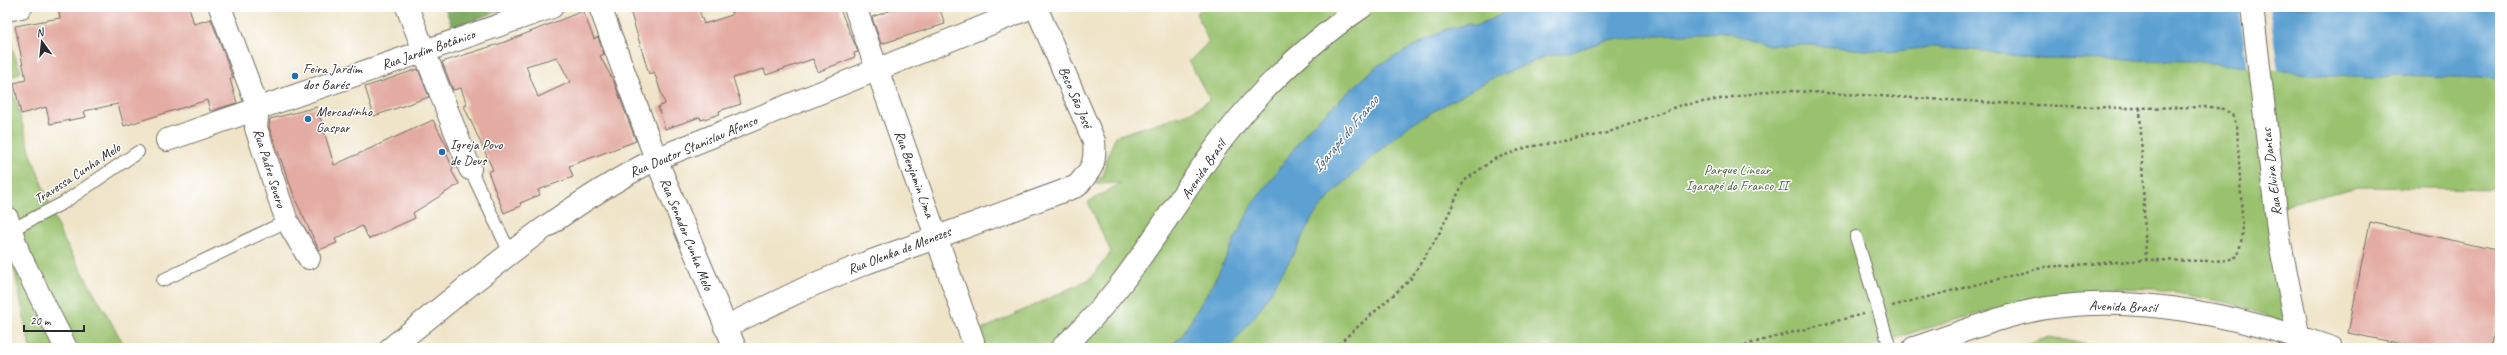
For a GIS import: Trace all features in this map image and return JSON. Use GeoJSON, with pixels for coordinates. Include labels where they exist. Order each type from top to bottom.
{"type":"FeatureCollection","features":[{"type":"Feature","properties":{"kind":"main road"},"geometry":{"type":"LineString","coordinates":[[7,10],[21,7]]}},
{"type":"Feature","properties":{"kind":"main road","name":"Rua Padre Severo"},"geometry":{"type":"LineString","coordinates":[[220,7],[258,108],[256,128],[287,221],[309,258]]}},
{"type":"Feature","properties":{"kind":"main road"},"geometry":{"type":"LineString","coordinates":[[407,7],[470,169]]}},
{"type":"Feature","properties":{"kind":"main road","name":"Rua Jardim Botânico"},"geometry":{"type":"LineString","coordinates":[[168,140],[552,7]]}},
{"type":"Feature","properties":{"kind":"main road","name":"Rua Senador Cunha Melo"},"geometry":{"type":"LineString","coordinates":[[600,7],[656,159],[735,348]]}},
{"type":"Feature","properties":{"kind":"main road","name":"Rua Benjamin Lima"},"geometry":{"type":"LineString","coordinates":[[855,7],[973,342]]}},
{"type":"Feature","properties":{"kind":"main road","name":"Rua Doutor Stanislau Afonso"},"geometry":{"type":"LineString","coordinates":[[391,348],[510,253],[611,182],[656,159],[1032,7]]}},
{"type":"Feature","properties":{"kind":"main road","name":"Beco São José"},"geometry":{"type":"LineString","coordinates":[[1036,7],[1094,141],[1095,155],[1092,169],[1077,186]]}},
{"type":"Feature","properties":{"kind":"main road","name":"Avenida Brasil"},"geometry":{"type":"LineString","coordinates":[[1062,348],[1081,331],[1143,256],[1224,137],[1280,73],[1332,28],[1362,7]]}},
{"type":"Feature","properties":{"kind":"main road","name":"Rua Elvira Dantas"},"geometry":{"type":"LineString","coordinates":[[2252,7],[2279,238],[2300,342]]}},
{"type":"Feature","properties":{"kind":"main road","name":"Rua Olenka de Menezes"},"geometry":{"type":"LineString","coordinates":[[725,327],[810,286],[936,235],[1077,186]]}},
{"type":"Feature","properties":{"kind":"main road"},"geometry":{"type":"LineString","coordinates":[[9,224],[13,255],[66,348]]}},
{"type":"Feature","properties":{"kind":"main road","name":"Avenida Brasil"},"geometry":{"type":"LineString","coordinates":[[1916,348],[1992,321],[2047,308],[2098,304],[2150,305],[2200,312],[2300,342],[2332,348]]}},
{"type":"Feature","properties":{"kind":"lane","name":"Travessa Cunha Melo"},"geometry":{"type":"LineString","coordinates":[[9,224],[63,203],[138,152]]}},
{"type":"Feature","properties":{"kind":"lane"},"geometry":{"type":"LineString","coordinates":[[470,169],[510,253]]}},
{"type":"Feature","properties":{"kind":"lane"},"geometry":{"type":"LineString","coordinates":[[163,280],[287,221]]}},
{"type":"Feature","properties":{"kind":"lane"},"geometry":{"type":"LineString","coordinates":[[1856,237],[1890,348]]}},
{"type":"Feature","properties":{"kind":"path"},"geometry":{"type":"LineString","coordinates":[[1334,348],[1410,280],[1440,232],[1464,181],[1494,159],[1528,148],[1604,134],[1678,106],[1775,90],[2034,105],[2224,109],[2232,115],[2237,126],[2244,233],[2238,256],[2228,260],[2146,260],[2045,267],[1733,348]]}},
{"type":"Feature","properties":{"kind":"path"},"geometry":{"type":"LineString","coordinates":[[2140,108],[2146,260]]}},
{"type":"Feature","properties":{"kind":"green space"},"geometry":{"type":"Polygon","coordinates":[[[445,7],[512,7],[452,27],[445,7]]]}},
{"type":"Feature","properties":{"kind":"green space","name":"Parque Linear Igarapé do Franco II"},"geometry":{"type":"Polygon","coordinates":[[[1205,7],[2500,7],[2500,189],[2358,187],[2268,210],[2285,322],[2230,303],[2155,289],[2114,288],[2037,297],[1917,331],[1868,348],[979,348],[975,333],[1090,279],[1111,252],[1088,202],[1121,183],[1095,184],[1104,174],[1106,159],[1116,136],[1189,113],[1210,100],[1189,61],[1209,42],[1196,13],[1205,7]]]}},
{"type":"Feature","properties":{"kind":"green space"},"geometry":{"type":"Polygon","coordinates":[[[7,35],[21,72],[9,78],[32,157],[61,235],[126,348],[30,348],[15,272],[7,266],[7,35]]]}},
{"type":"Feature","properties":{"kind":"green space"},"geometry":{"type":"Polygon","coordinates":[[[2050,337],[2102,348],[2017,348],[2050,337]]]}},
{"type":"Feature","properties":{"kind":"water","name":"Igarapé do Franco"},"geometry":{"type":"Polygon","coordinates":[[[1511,7],[2500,7],[2500,80],[2398,75],[2373,78],[2329,76],[2192,61],[2042,59],[1982,51],[1932,47],[1887,52],[1811,45],[1767,45],[1726,32],[1659,35],[1607,40],[1569,53],[1544,57],[1489,80],[1411,124],[1336,190],[1312,218],[1297,248],[1261,308],[1229,348],[1168,348],[1181,337],[1216,278],[1251,206],[1310,127],[1377,66],[1447,29],[1470,24],[1475,26],[1505,13],[1511,7]]]}},
{"type":"Feature","properties":{"kind":"pier"},"geometry":{"type":"Polygon","coordinates":[[[2239,7],[2269,7],[2278,71],[2248,69],[2239,7]]]}},
{"type":"Feature","properties":{"kind":"building"},"geometry":{"type":"Polygon","coordinates":[[[58,7],[189,7],[194,24],[211,19],[233,78],[230,79],[237,103],[210,111],[207,100],[124,126],[118,104],[84,111],[86,117],[50,124],[46,107],[21,114],[14,83],[26,80],[15,26],[60,18],[58,7]]]}},
{"type":"Feature","properties":{"kind":"building"},"geometry":{"type":"Polygon","coordinates":[[[629,7],[698,7],[704,24],[732,15],[730,7],[839,7],[858,52],[854,53],[855,57],[818,72],[813,59],[766,75],[764,69],[733,78],[741,104],[719,111],[720,114],[701,120],[700,117],[665,129],[658,107],[665,104],[654,72],[649,74],[629,7]]]}},
{"type":"Feature","properties":{"kind":"building"},"geometry":{"type":"Polygon","coordinates":[[[901,7],[939,7],[945,24],[881,44],[872,17],[901,7]]]}},
{"type":"Feature","properties":{"kind":"building"},"geometry":{"type":"Polygon","coordinates":[[[583,11],[594,39],[598,37],[604,54],[600,56],[614,82],[636,141],[569,166],[573,177],[538,190],[540,195],[520,203],[521,206],[504,213],[488,172],[493,170],[464,106],[467,105],[461,88],[453,90],[442,62],[502,43],[583,11]],[[557,57],[526,66],[538,97],[570,82],[557,57]]]}},
{"type":"Feature","properties":{"kind":"building"},"geometry":{"type":"Polygon","coordinates":[[[418,69],[429,97],[374,116],[365,87],[418,69]]]}},
{"type":"Feature","properties":{"kind":"building"},"geometry":{"type":"Polygon","coordinates":[[[317,107],[334,165],[433,120],[449,150],[445,151],[453,168],[451,170],[459,184],[413,213],[415,218],[369,239],[362,226],[335,239],[337,243],[319,250],[296,201],[269,127],[270,119],[317,107]]]}},
{"type":"Feature","properties":{"kind":"building"},"geometry":{"type":"Polygon","coordinates":[[[2370,222],[2500,251],[2500,303],[2491,348],[2422,348],[2348,333],[2370,222]]]}},
{"type":"Feature","properties":{"kind":"place","name":"Feira Jardim dos Barés"},"geometry":{"type":"Point","coordinates":[295,76]}},
{"type":"Feature","properties":{"kind":"place","name":"Mercadinho Gaspar"},"geometry":{"type":"Point","coordinates":[308,119]}},
{"type":"Feature","properties":{"kind":"place","name":"Igreja Povo de Deus"},"geometry":{"type":"Point","coordinates":[442,152]}}]}
